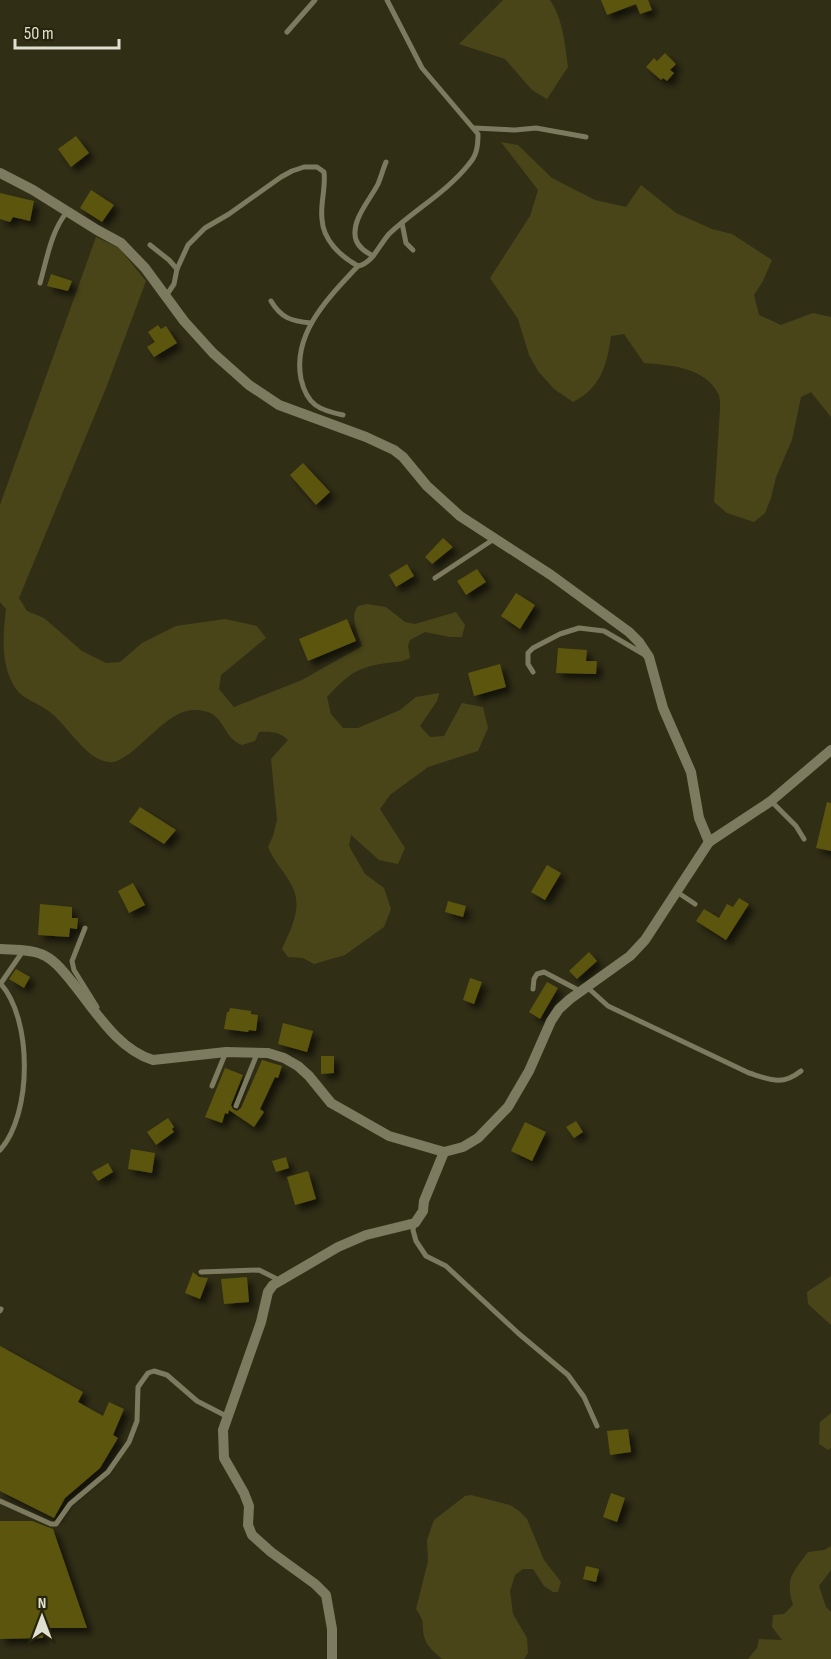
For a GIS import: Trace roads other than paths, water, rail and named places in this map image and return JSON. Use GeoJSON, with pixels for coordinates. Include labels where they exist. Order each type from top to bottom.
{"type":"FeatureCollection","features":[{"type":"Feature","properties":{"kind":"street"},"geometry":{"type":"LineString","coordinates":[[0,173],[33,190],[121,243],[145,268],[184,321],[213,353],[249,385],[279,405],[366,437],[394,450],[427,486],[460,516],[618,622],[639,642],[649,657],[663,708],[692,772],[699,818],[710,842]]}},
{"type":"Feature","properties":{"kind":"street"},"geometry":{"type":"LineString","coordinates":[[0,949],[42,954],[58,966],[105,1022],[134,1052],[153,1060],[226,1052],[261,1051],[284,1058],[298,1066],[331,1103],[344,1112],[389,1136],[444,1152],[463,1147],[478,1138],[508,1107],[529,1071],[551,1020],[559,1009],[630,956],[645,940],[710,842],[771,801],[831,750]]}},
{"type":"Feature","properties":{"kind":"street"},"geometry":{"type":"LineString","coordinates":[[332,1659],[332,1629],[326,1595],[252,1535],[248,1525],[249,1506],[224,1458],[223,1430],[261,1322],[268,1292],[273,1285],[338,1247],[366,1235],[415,1222],[423,1211],[424,1201],[444,1152]]}},
{"type":"Feature","properties":{"kind":"lane"},"geometry":{"type":"LineString","coordinates":[[287,32],[315,0]]}},
{"type":"Feature","properties":{"kind":"lane"},"geometry":{"type":"LineString","coordinates":[[343,415],[324,411],[310,401],[303,388],[299,368],[303,343],[311,323],[322,305],[357,266],[365,264],[388,236],[432,200],[470,164],[478,148],[478,134],[422,68],[387,0]]}},
{"type":"Feature","properties":{"kind":"lane"},"geometry":{"type":"LineString","coordinates":[[474,128],[515,130],[536,128],[586,137]]}},
{"type":"Feature","properties":{"kind":"lane"},"geometry":{"type":"LineString","coordinates":[[373,256],[362,249],[356,239],[357,225],[386,162]]}},
{"type":"Feature","properties":{"kind":"lane"},"geometry":{"type":"LineString","coordinates":[[166,296],[174,284],[177,269],[188,245],[205,228],[281,177],[304,167],[317,167],[324,172],[322,220],[326,235],[337,251],[357,266]]}},
{"type":"Feature","properties":{"kind":"lane"},"geometry":{"type":"LineString","coordinates":[[40,283],[52,239],[59,222],[69,211]]}},
{"type":"Feature","properties":{"kind":"lane"},"geometry":{"type":"LineString","coordinates":[[402,223],[406,243],[413,250]]}},
{"type":"Feature","properties":{"kind":"lane"},"geometry":{"type":"LineString","coordinates":[[150,245],[177,269]]}},
{"type":"Feature","properties":{"kind":"lane"},"geometry":{"type":"LineString","coordinates":[[271,301],[278,313],[290,319],[311,323]]}},
{"type":"Feature","properties":{"kind":"lane"},"geometry":{"type":"LineString","coordinates":[[435,578],[494,539]]}},
{"type":"Feature","properties":{"kind":"lane"},"geometry":{"type":"LineString","coordinates":[[533,672],[528,664],[528,653],[533,648],[560,633],[579,628],[604,631],[649,657]]}},
{"type":"Feature","properties":{"kind":"lane"},"geometry":{"type":"LineString","coordinates":[[771,801],[796,826],[804,838]]}},
{"type":"Feature","properties":{"kind":"lane"},"geometry":{"type":"LineString","coordinates":[[677,892],[695,904]]}},
{"type":"Feature","properties":{"kind":"lane"},"geometry":{"type":"LineString","coordinates":[[85,928],[72,961],[74,970],[105,1022]]}},
{"type":"Feature","properties":{"kind":"lane"},"geometry":{"type":"LineString","coordinates":[[0,1150],[13,1132],[20,1110],[25,1055],[20,1025],[9,994],[0,983],[23,951]]}},
{"type":"Feature","properties":{"kind":"lane"},"geometry":{"type":"LineString","coordinates":[[533,989],[537,974],[544,972],[584,989],[608,1006],[749,1073],[771,1080],[785,1081],[801,1071]]}},
{"type":"Feature","properties":{"kind":"lane"},"geometry":{"type":"LineString","coordinates":[[236,1106],[256,1055],[261,1051]]}},
{"type":"Feature","properties":{"kind":"lane"},"geometry":{"type":"LineString","coordinates":[[212,1086],[226,1052]]}},
{"type":"Feature","properties":{"kind":"lane"},"geometry":{"type":"LineString","coordinates":[[415,1222],[413,1230],[416,1241],[426,1256],[446,1266],[518,1333],[568,1375],[584,1397],[597,1426]]}},
{"type":"Feature","properties":{"kind":"lane"},"geometry":{"type":"LineString","coordinates":[[201,1272],[259,1270],[281,1281]]}},
{"type":"Feature","properties":{"kind":"lane"},"geometry":{"type":"LineString","coordinates":[[0,1501],[51,1524],[56,1524],[70,1504],[108,1472],[129,1442],[137,1420],[138,1387],[148,1373],[154,1371],[167,1375],[197,1401],[228,1417]]}}]}
